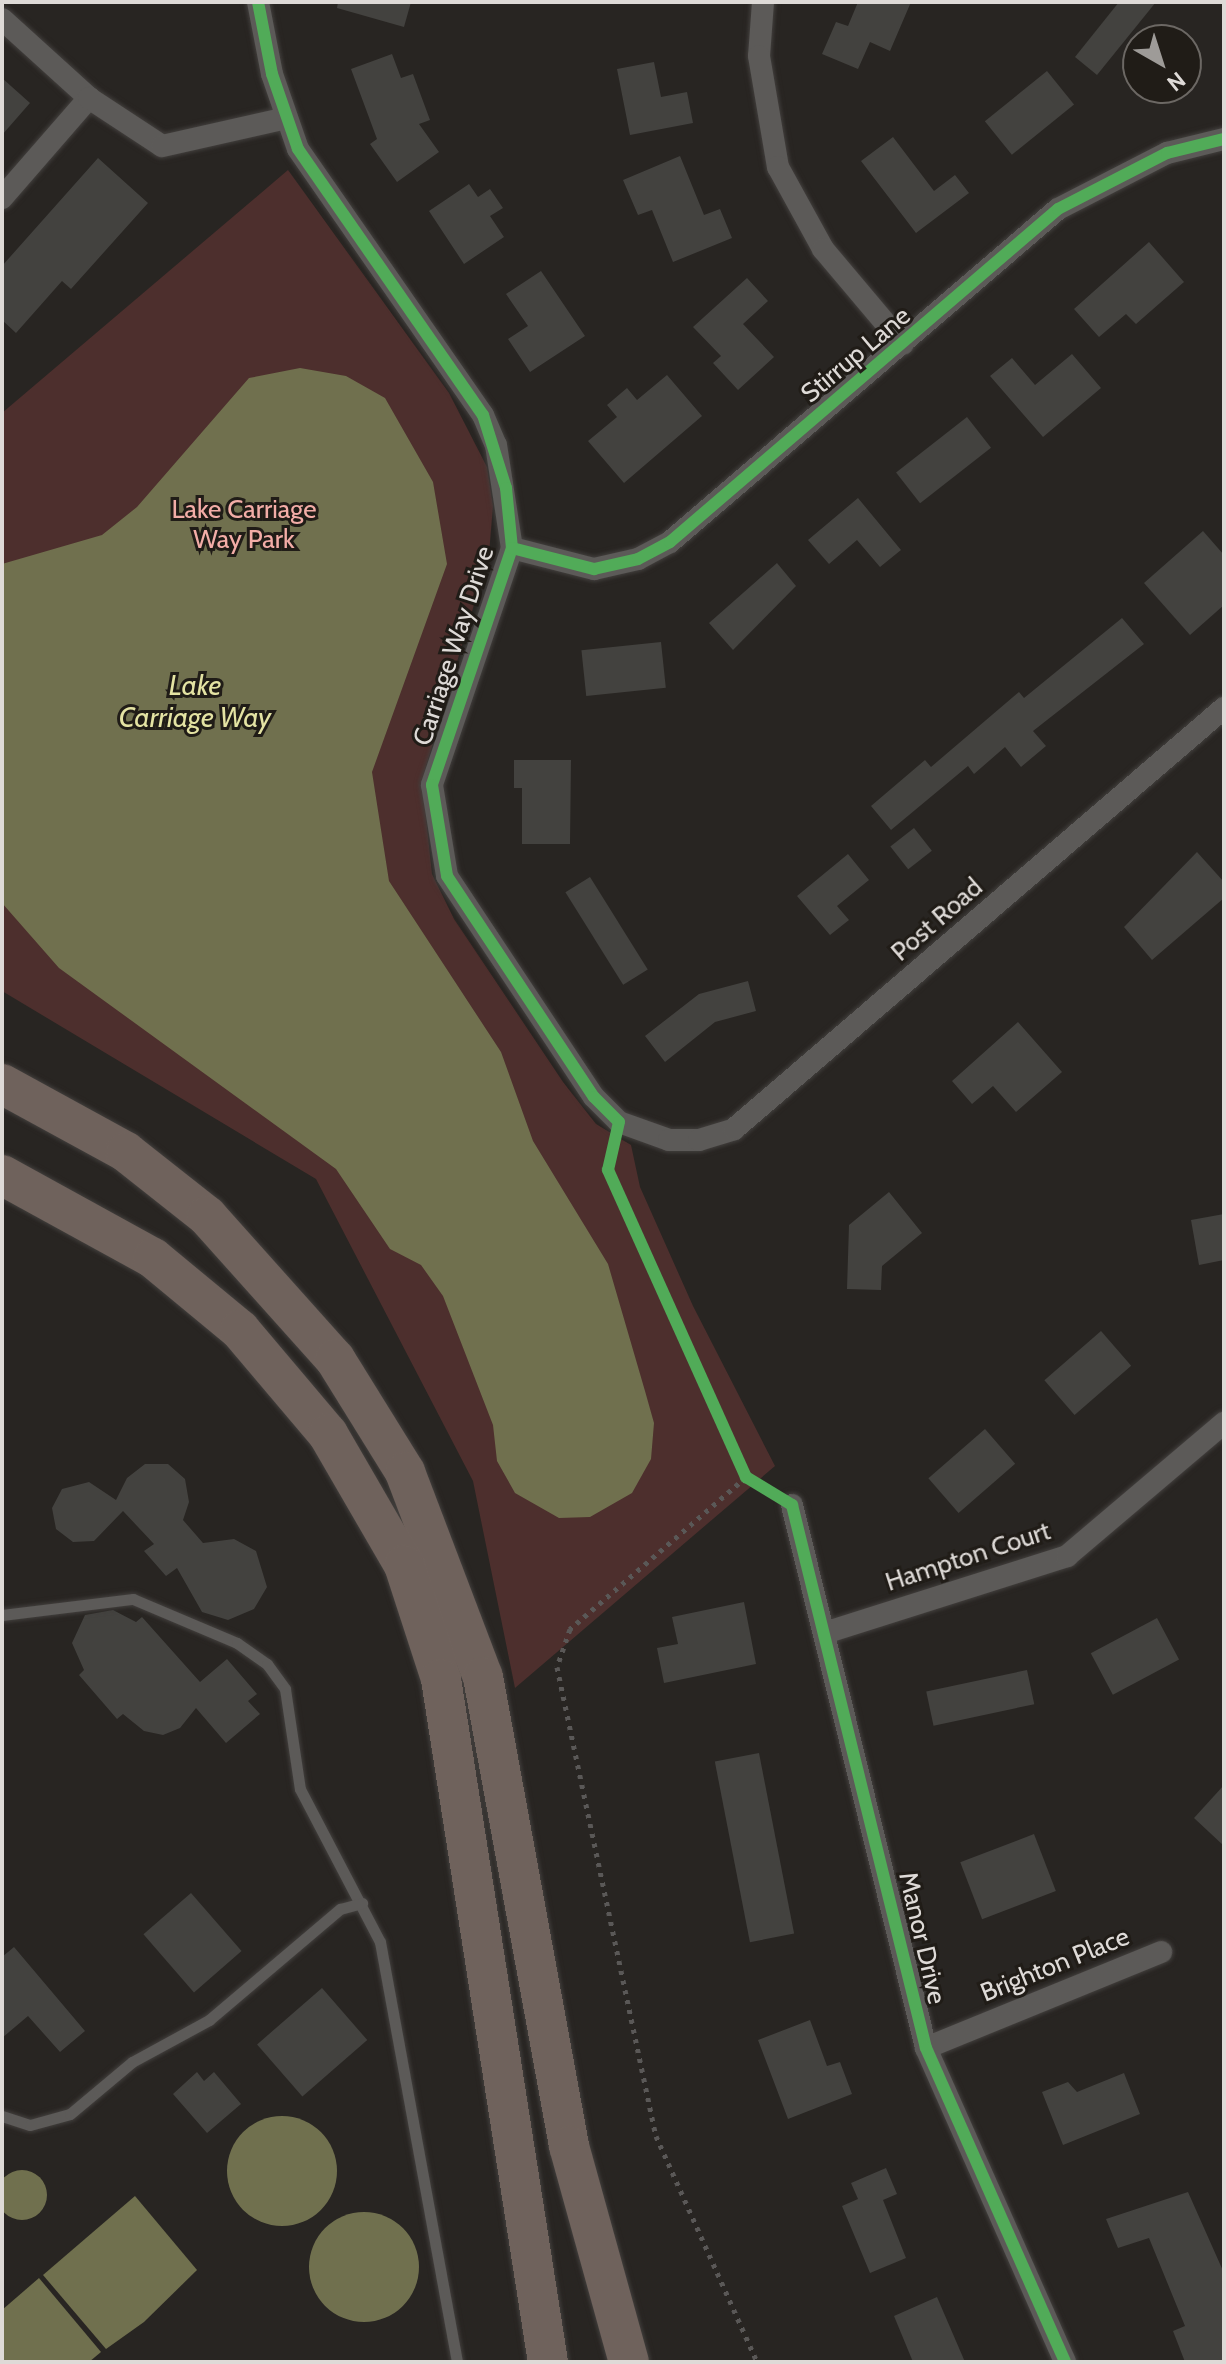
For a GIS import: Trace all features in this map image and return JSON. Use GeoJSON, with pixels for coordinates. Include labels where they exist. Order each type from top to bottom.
{"type":"FeatureCollection","features":[{"type":"Feature","properties":{"kind":"highway"},"geometry":{"type":"LineString","coordinates":[[2,1084],[126,1152],[207,1216],[335,1359],[405,1472],[483,1677],[569,2146],[629,2362]]}},
{"type":"Feature","properties":{"kind":"highway"},"geometry":{"type":"LineString","coordinates":[[2,1175],[88,1217],[153,1258],[240,1330],[328,1434],[404,1565],[441,1679],[548,2362]]}},
{"type":"Feature","properties":{"kind":"street","name":"Carriage Way Drive"},"geometry":{"type":"LineString","coordinates":[[258,2],[286,118],[298,149],[483,415],[506,488],[512,548],[432,785],[447,876],[594,1097],[619,1122],[669,1140]]}},
{"type":"Feature","properties":{"kind":"street","name":"Carriage Way Drive"},"geometry":{"type":"LineString","coordinates":[[267,30],[273,2]]}},
{"type":"Feature","properties":{"kind":"street"},"geometry":{"type":"LineString","coordinates":[[763,2],[759,56],[778,167],[823,249],[903,344]]}},
{"type":"Feature","properties":{"kind":"street"},"geometry":{"type":"LineString","coordinates":[[2,19],[89,98],[162,146],[286,118]]}},
{"type":"Feature","properties":{"kind":"street"},"geometry":{"type":"LineString","coordinates":[[2,198],[89,98]]}},
{"type":"Feature","properties":{"kind":"street","name":"Stirrup Lane"},"geometry":{"type":"LineString","coordinates":[[512,548],[594,569],[638,559],[670,542],[1058,209],[1167,153],[1224,139]]}},
{"type":"Feature","properties":{"kind":"street","name":"Post Road"},"geometry":{"type":"LineString","coordinates":[[669,1140],[699,1140],[734,1129],[766,1105],[1224,708]]}},
{"type":"Feature","properties":{"kind":"street","name":"Hampton Court"},"geometry":{"type":"LineString","coordinates":[[828,1632],[1067,1556],[1224,1423]]}},
{"type":"Feature","properties":{"kind":"street","name":"Manor Drive"},"geometry":{"type":"LineString","coordinates":[[792,1505],[828,1632],[926,2048],[1065,2362]]}},
{"type":"Feature","properties":{"kind":"street","name":"Brighton Place"},"geometry":{"type":"LineString","coordinates":[[926,2048],[1161,1952]]}},
{"type":"Feature","properties":{"kind":"lane"},"geometry":{"type":"LineString","coordinates":[[2,1615],[133,1599],[224,1637],[267,1664],[285,1689],[300,1789],[380,1942],[457,2362]]}},
{"type":"Feature","properties":{"kind":"lane"},"geometry":{"type":"LineString","coordinates":[[2,2116],[30,2125],[70,2114],[132,2062],[209,2020],[340,1909],[362,1903]]}},
{"type":"Feature","properties":{"kind":"path"},"geometry":{"type":"LineString","coordinates":[[619,1122],[608,1170],[746,1477],[792,1505]]}},
{"type":"Feature","properties":{"kind":"path"},"geometry":{"type":"LineString","coordinates":[[746,1477],[570,1629],[557,1667],[656,2136],[757,2362]]}},
{"type":"Feature","properties":{"kind":"green space","name":"Lake Carriage Way"},"geometry":{"type":"Polygon","coordinates":[[[288,170],[449,393],[487,467],[493,506],[489,554],[422,780],[432,874],[454,919],[563,1082],[596,1124],[631,1145],[640,1187],[693,1306],[775,1466],[515,1688],[473,1481],[316,1179],[2,991],[2,413],[288,170]]]}},
{"type":"Feature","properties":{"kind":"water","name":"Lake Carriage Way"},"geometry":{"type":"Polygon","coordinates":[[[300,368],[346,376],[385,398],[433,482],[447,564],[372,772],[389,881],[501,1052],[533,1141],[608,1264],[654,1423],[651,1459],[632,1493],[590,1517],[559,1518],[515,1493],[497,1461],[493,1425],[443,1296],[421,1265],[390,1249],[336,1169],[59,968],[2,903],[2,564],[102,535],[137,507],[249,378],[300,368]]]}},
{"type":"Feature","properties":{"kind":"water"},"geometry":{"type":"Polygon","coordinates":[[[282,2116],[303,2120],[321,2132],[333,2150],[337,2171],[333,2192],[321,2210],[303,2222],[282,2226],[261,2222],[243,2210],[231,2192],[227,2171],[231,2150],[243,2132],[261,2120],[282,2116]]]}},
{"type":"Feature","properties":{"kind":"water"},"geometry":{"type":"Polygon","coordinates":[[[22,2170],[39,2178],[47,2195],[39,2212],[22,2220],[5,2212],[-3,2195],[5,2178],[22,2170]]]}},
{"type":"Feature","properties":{"kind":"water"},"geometry":{"type":"Polygon","coordinates":[[[135,2196],[197,2270],[144,2322],[106,2349],[43,2275],[135,2196]]]}},
{"type":"Feature","properties":{"kind":"water"},"geometry":{"type":"Polygon","coordinates":[[[364,2212],[385,2216],[403,2228],[415,2246],[419,2267],[415,2288],[403,2306],[385,2318],[364,2322],[343,2318],[325,2306],[313,2288],[309,2267],[313,2246],[325,2228],[343,2216],[364,2212]]]}},
{"type":"Feature","properties":{"kind":"water"},"geometry":{"type":"Polygon","coordinates":[[[39,2278],[101,2352],[89,2362],[2,2362],[2,2310],[39,2278]]]}},
{"type":"Feature","properties":{"kind":"building"},"geometry":{"type":"Polygon","coordinates":[[[338,2],[411,2],[404,27],[337,8],[338,2]]]}},
{"type":"Feature","properties":{"kind":"building"},"geometry":{"type":"Polygon","coordinates":[[[858,2],[911,2],[890,51],[870,42],[858,69],[822,54],[836,22],[848,26],[858,2]]]}},
{"type":"Feature","properties":{"kind":"building"},"geometry":{"type":"Polygon","coordinates":[[[1119,2],[1156,2],[1138,24],[1122,24],[1122,44],[1097,75],[1075,57],[1119,2]]]}},
{"type":"Feature","properties":{"kind":"building"},"geometry":{"type":"Polygon","coordinates":[[[392,54],[401,78],[413,74],[430,120],[419,124],[439,152],[397,182],[370,144],[377,139],[351,69],[392,54]]]}},
{"type":"Feature","properties":{"kind":"building"},"geometry":{"type":"Polygon","coordinates":[[[654,62],[661,97],[687,92],[693,123],[630,135],[617,69],[654,62]]]}},
{"type":"Feature","properties":{"kind":"building"},"geometry":{"type":"Polygon","coordinates":[[[1047,71],[1074,104],[1012,155],[985,121],[1047,71]]]}},
{"type":"Feature","properties":{"kind":"building"},"geometry":{"type":"Polygon","coordinates":[[[2,78],[30,103],[2,135],[2,78]]]}},
{"type":"Feature","properties":{"kind":"building"},"geometry":{"type":"Polygon","coordinates":[[[893,137],[934,191],[955,175],[969,193],[916,233],[861,161],[893,137]]]}},
{"type":"Feature","properties":{"kind":"building"},"geometry":{"type":"Polygon","coordinates":[[[680,156],[704,215],[720,209],[732,238],[673,262],[652,210],[638,215],[623,180],[680,156]]]}},
{"type":"Feature","properties":{"kind":"building"},"geometry":{"type":"Polygon","coordinates":[[[98,158],[148,203],[71,289],[62,281],[16,333],[2,320],[2,266],[98,158]]]}},
{"type":"Feature","properties":{"kind":"building"},"geometry":{"type":"Polygon","coordinates":[[[469,184],[478,197],[490,189],[503,208],[490,216],[504,237],[464,264],[429,211],[469,184]]]}},
{"type":"Feature","properties":{"kind":"building"},"geometry":{"type":"Polygon","coordinates":[[[1149,242],[1184,282],[1136,324],[1126,314],[1099,337],[1074,309],[1149,242]]]}},
{"type":"Feature","properties":{"kind":"building"},"geometry":{"type":"Polygon","coordinates":[[[541,271],[585,336],[530,372],[508,339],[528,326],[506,294],[541,271]]]}},
{"type":"Feature","properties":{"kind":"building"},"geometry":{"type":"Polygon","coordinates":[[[747,278],[768,301],[743,324],[774,357],[738,390],[713,363],[721,356],[693,327],[747,278]]]}},
{"type":"Feature","properties":{"kind":"building"},"geometry":{"type":"Polygon","coordinates":[[[1072,354],[1101,388],[1043,437],[990,376],[1012,358],[1035,385],[1072,354]]]}},
{"type":"Feature","properties":{"kind":"building"},"geometry":{"type":"Polygon","coordinates":[[[667,375],[702,416],[624,483],[588,441],[617,417],[607,405],[627,388],[637,400],[667,375]]]}},
{"type":"Feature","properties":{"kind":"building"},"geometry":{"type":"Polygon","coordinates":[[[967,417],[991,448],[920,503],[896,472],[967,417]]]}},
{"type":"Feature","properties":{"kind":"building"},"geometry":{"type":"Polygon","coordinates":[[[858,498],[901,550],[880,567],[857,540],[829,564],[808,540],[858,498]]]}},
{"type":"Feature","properties":{"kind":"building"},"geometry":{"type":"Polygon","coordinates":[[[1203,531],[1224,555],[1224,605],[1190,635],[1144,583],[1203,531]]]}},
{"type":"Feature","properties":{"kind":"building"},"geometry":{"type":"Polygon","coordinates":[[[777,563],[796,586],[733,650],[709,623],[777,563]]]}},
{"type":"Feature","properties":{"kind":"building"},"geometry":{"type":"Polygon","coordinates":[[[1122,618],[1144,644],[1033,731],[1046,746],[1021,767],[1005,747],[974,774],[968,766],[891,830],[871,806],[925,760],[931,767],[1019,692],[1024,698],[1122,618]]]}},
{"type":"Feature","properties":{"kind":"building"},"geometry":{"type":"Polygon","coordinates":[[[661,642],[666,688],[586,696],[581,650],[661,642]]]}},
{"type":"Feature","properties":{"kind":"building"},"geometry":{"type":"Polygon","coordinates":[[[514,760],[571,760],[570,844],[522,844],[522,788],[514,788],[514,760]]]}},
{"type":"Feature","properties":{"kind":"building"},"geometry":{"type":"Polygon","coordinates":[[[914,828],[932,851],[908,869],[890,846],[914,828]]]}},
{"type":"Feature","properties":{"kind":"building"},"geometry":{"type":"Polygon","coordinates":[[[1197,852],[1224,882],[1224,898],[1152,960],[1124,927],[1197,852]]]}},
{"type":"Feature","properties":{"kind":"building"},"geometry":{"type":"Polygon","coordinates":[[[848,854],[869,880],[837,906],[849,920],[830,935],[797,896],[848,854]]]}},
{"type":"Feature","properties":{"kind":"building"},"geometry":{"type":"Polygon","coordinates":[[[590,877],[648,969],[623,985],[565,892],[590,877]]]}},
{"type":"Feature","properties":{"kind":"building"},"geometry":{"type":"Polygon","coordinates":[[[748,981],[756,1011],[715,1022],[665,1062],[645,1036],[699,994],[748,981]]]}},
{"type":"Feature","properties":{"kind":"building"},"geometry":{"type":"Polygon","coordinates":[[[1018,1022],[1062,1072],[1016,1112],[993,1086],[972,1104],[952,1081],[1018,1022]]]}},
{"type":"Feature","properties":{"kind":"building"},"geometry":{"type":"Polygon","coordinates":[[[889,1192],[922,1233],[882,1266],[881,1290],[847,1289],[849,1225],[889,1192]]]}},
{"type":"Feature","properties":{"kind":"building"},"geometry":{"type":"Polygon","coordinates":[[[1224,1214],[1224,1260],[1199,1265],[1191,1220],[1224,1214]]]}},
{"type":"Feature","properties":{"kind":"building"},"geometry":{"type":"Polygon","coordinates":[[[1101,1331],[1131,1366],[1075,1415],[1044,1380],[1101,1331]]]}},
{"type":"Feature","properties":{"kind":"building"},"geometry":{"type":"Polygon","coordinates":[[[985,1429],[1015,1464],[959,1513],[928,1478],[985,1429]]]}},
{"type":"Feature","properties":{"kind":"building"},"geometry":{"type":"Polygon","coordinates":[[[145,1464],[168,1464],[185,1479],[189,1502],[183,1520],[203,1543],[234,1539],[256,1551],[267,1587],[254,1609],[228,1620],[202,1612],[177,1568],[166,1576],[144,1551],[154,1544],[123,1511],[94,1541],[73,1542],[56,1529],[52,1508],[62,1489],[89,1482],[116,1500],[127,1478],[145,1464]]]}},
{"type":"Feature","properties":{"kind":"building"},"geometry":{"type":"Polygon","coordinates":[[[744,1602],[756,1664],[664,1683],[657,1648],[678,1644],[672,1617],[744,1602]]]}},
{"type":"Feature","properties":{"kind":"building"},"geometry":{"type":"Polygon","coordinates":[[[113,1610],[136,1622],[142,1617],[200,1682],[227,1659],[257,1694],[248,1701],[260,1714],[226,1743],[196,1708],[180,1728],[163,1735],[144,1731],[123,1714],[117,1719],[79,1675],[84,1670],[72,1643],[85,1615],[113,1610]]]}},
{"type":"Feature","properties":{"kind":"building"},"geometry":{"type":"Polygon","coordinates":[[[1157,1618],[1179,1659],[1113,1695],[1091,1653],[1157,1618]]]}},
{"type":"Feature","properties":{"kind":"building"},"geometry":{"type":"Polygon","coordinates":[[[1027,1670],[1034,1704],[934,1726],[926,1691],[1027,1670]]]}},
{"type":"Feature","properties":{"kind":"building"},"geometry":{"type":"Polygon","coordinates":[[[759,1753],[794,1934],[750,1942],[715,1762],[759,1753]]]}},
{"type":"Feature","properties":{"kind":"building"},"geometry":{"type":"Polygon","coordinates":[[[1224,1785],[1224,1846],[1194,1818],[1224,1785]]]}},
{"type":"Feature","properties":{"kind":"building"},"geometry":{"type":"Polygon","coordinates":[[[1034,1834],[1056,1891],[982,1919],[960,1862],[1034,1834]]]}},
{"type":"Feature","properties":{"kind":"building"},"geometry":{"type":"Polygon","coordinates":[[[191,1893],[242,1951],[194,1992],[143,1934],[191,1893]]]}},
{"type":"Feature","properties":{"kind":"building"},"geometry":{"type":"Polygon","coordinates":[[[14,1947],[85,2031],[60,2052],[28,2016],[2,2038],[2,1957],[14,1947]]]}},
{"type":"Feature","properties":{"kind":"building"},"geometry":{"type":"Polygon","coordinates":[[[322,1988],[367,2040],[302,2096],[257,2044],[322,1988]]]}},
{"type":"Feature","properties":{"kind":"building"},"geometry":{"type":"Polygon","coordinates":[[[810,2020],[827,2066],[840,2062],[852,2094],[788,2119],[758,2040],[810,2020]]]}},
{"type":"Feature","properties":{"kind":"building"},"geometry":{"type":"Polygon","coordinates":[[[197,2072],[204,2081],[214,2072],[241,2104],[207,2133],[173,2094],[197,2072]]]}},
{"type":"Feature","properties":{"kind":"building"},"geometry":{"type":"Polygon","coordinates":[[[1124,2073],[1140,2114],[1063,2145],[1042,2092],[1068,2082],[1077,2092],[1124,2073]]]}},
{"type":"Feature","properties":{"kind":"building"},"geometry":{"type":"Polygon","coordinates":[[[886,2168],[897,2194],[883,2200],[906,2258],[870,2273],[842,2206],[858,2199],[851,2183],[886,2168]]]}},
{"type":"Feature","properties":{"kind":"building"},"geometry":{"type":"Polygon","coordinates":[[[1188,2192],[1224,2273],[1224,2362],[1185,2362],[1173,2331],[1185,2326],[1149,2238],[1118,2248],[1106,2219],[1188,2192]]]}},
{"type":"Feature","properties":{"kind":"building"},"geometry":{"type":"Polygon","coordinates":[[[937,2297],[965,2362],[913,2362],[894,2316],[937,2297]]]}},
{"type":"Feature","properties":{"kind":"cycle path"},"geometry":{"type":"LineString","coordinates":[[258,2],[272,74],[298,149],[483,415],[506,488],[512,548],[432,785],[447,876],[594,1097],[619,1122],[608,1170],[746,1477],[792,1505],[926,2048],[1065,2362]]}},
{"type":"Feature","properties":{"kind":"cycle path"},"geometry":{"type":"LineString","coordinates":[[512,548],[594,569],[638,559],[670,542],[1058,209],[1167,153],[1224,139]]}},
{"type":"Feature","properties":{"kind":"park label","name":"Lake Carriage Way Park"},"geometry":{"type":"Point","coordinates":[244,525]}}]}
